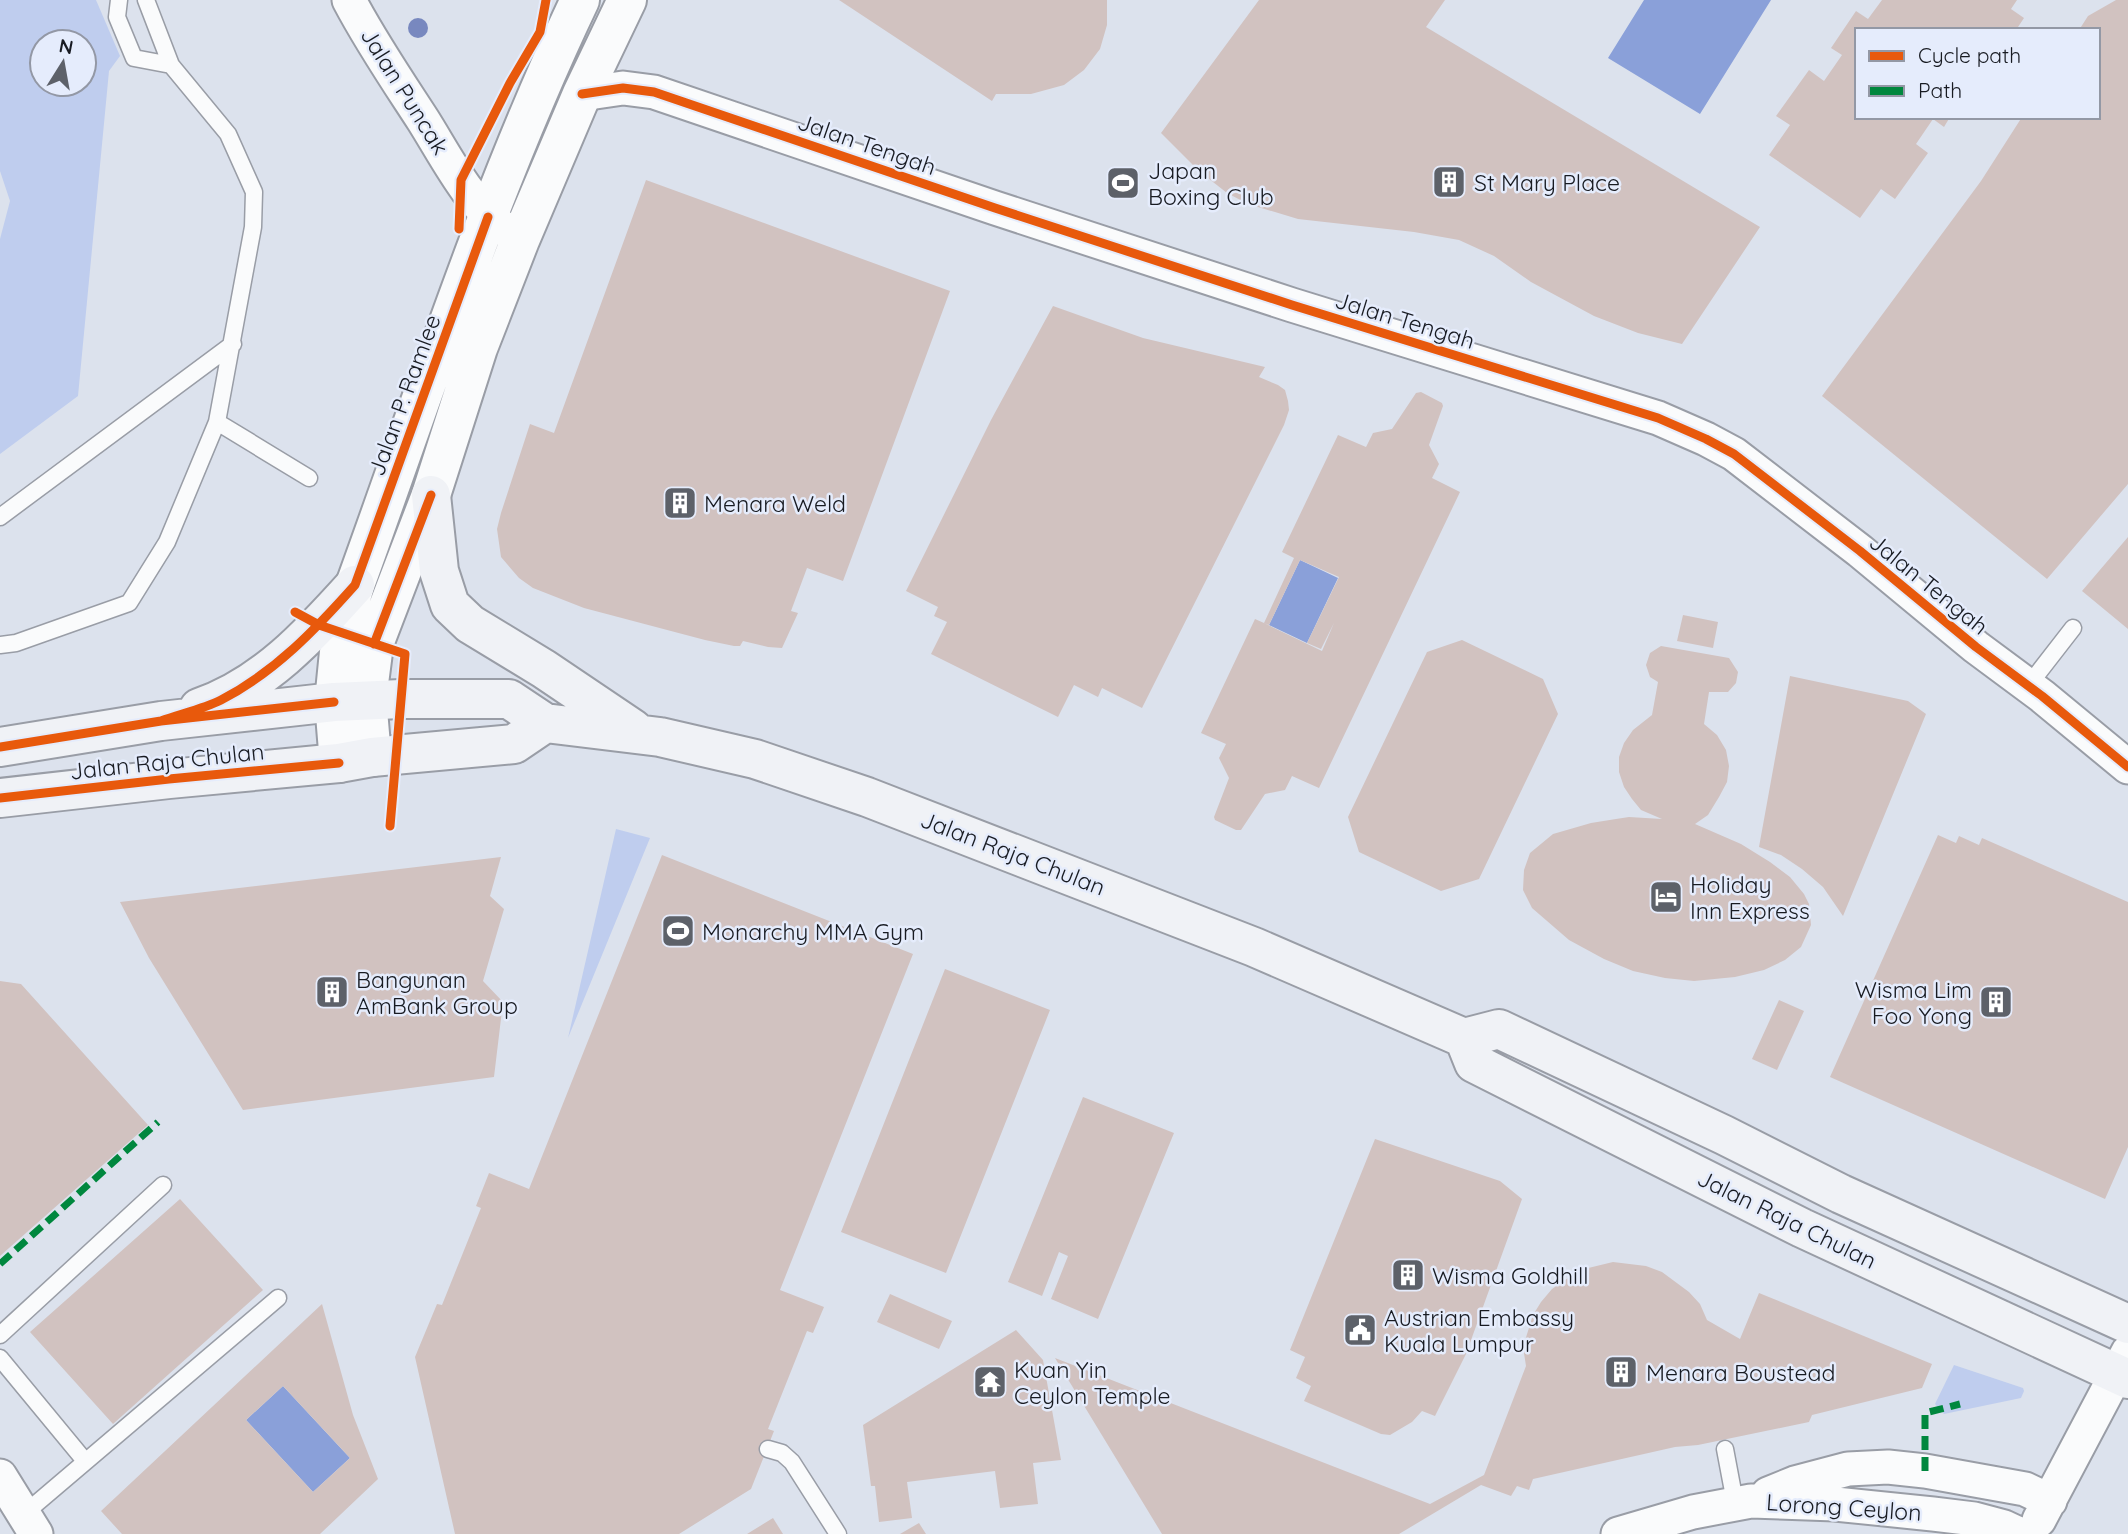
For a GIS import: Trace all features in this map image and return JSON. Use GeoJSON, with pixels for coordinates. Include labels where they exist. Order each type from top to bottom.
{"type":"FeatureCollection","features":[{"type":"Feature","properties":{"kind":"main road"},"geometry":{"type":"LineString","coordinates":[[431,495],[439,570],[450,604],[470,624],[544,669],[638,733]]}},
{"type":"Feature","properties":{"kind":"main road"},"geometry":{"type":"LineString","coordinates":[[160,721],[220,701],[274,668],[355,586]]}},
{"type":"Feature","properties":{"kind":"main road","name":"Jalan Raja Chulan"},"geometry":{"type":"LineString","coordinates":[[0,747],[160,721],[351,701],[509,699],[545,723],[638,733],[755,759],[933,820],[1254,947],[1464,1038],[1499,1029],[1724,1135],[1841,1194],[2128,1324]]}},
{"type":"Feature","properties":{"kind":"main road","name":"Jalan Raja Chulan"},"geometry":{"type":"LineString","coordinates":[[0,799],[514,744],[545,723]]}},
{"type":"Feature","properties":{"kind":"main road","name":"Jalan Raja Chulan"},"geometry":{"type":"LineString","coordinates":[[1464,1038],[1474,1063],[1802,1228],[2124,1369]]}},
{"type":"Feature","properties":{"kind":"street","name":"Jalan Puncak"},"geometry":{"type":"LineString","coordinates":[[349,0],[461,180],[488,217],[520,240]]}},
{"type":"Feature","properties":{"kind":"street","name":"Jalan P. Ramlee"},"geometry":{"type":"LineString","coordinates":[[356,760],[341,632],[355,586],[488,217],[540,86],[580,0]]}},
{"type":"Feature","properties":{"kind":"street","name":"Jalan P. Ramlee"},"geometry":{"type":"LineString","coordinates":[[351,701],[431,495],[478,348],[520,240],[582,94],[627,0]]}},
{"type":"Feature","properties":{"kind":"street","name":"Jalan Tengah"},"geometry":{"type":"LineString","coordinates":[[582,94],[623,88],[654,92],[1292,305],[1658,418],[1734,454],[1860,551],[1976,647],[2128,766]]}},
{"type":"Feature","properties":{"kind":"street"},"geometry":{"type":"LineString","coordinates":[[2031,1534],[2124,1369]]}},
{"type":"Feature","properties":{"kind":"street","name":"Lorong Ceylon"},"geometry":{"type":"LineString","coordinates":[[1618,1534],[1743,1501],[1794,1483],[1848,1469],[1888,1467],[1925,1471],[2025,1489],[2050,1501]]}},
{"type":"Feature","properties":{"kind":"street"},"geometry":{"type":"LineString","coordinates":[[0,1476],[30,1524]]}},
{"type":"Feature","properties":{"kind":"street","name":"Lorong Ceylon"},"geometry":{"type":"LineString","coordinates":[[1743,1501],[1835,1504],[1933,1514],[1974,1519],[2019,1534]]}},
{"type":"Feature","properties":{"kind":"lane"},"geometry":{"type":"LineString","coordinates":[[118,0],[117,17],[134,58],[171,65]]}},
{"type":"Feature","properties":{"kind":"lane"},"geometry":{"type":"LineString","coordinates":[[0,645],[16,643],[129,603],[167,542],[217,422],[253,227],[254,192],[228,134],[171,65],[146,0]]}},
{"type":"Feature","properties":{"kind":"lane"},"geometry":{"type":"LineString","coordinates":[[0,517],[233,344]]}},
{"type":"Feature","properties":{"kind":"lane"},"geometry":{"type":"LineString","coordinates":[[217,422],[310,478]]}},
{"type":"Feature","properties":{"kind":"lane"},"geometry":{"type":"LineString","coordinates":[[2028,686],[2073,628]]}},
{"type":"Feature","properties":{"kind":"lane"},"geometry":{"type":"LineString","coordinates":[[0,1335],[163,1185]]}},
{"type":"Feature","properties":{"kind":"lane"},"geometry":{"type":"LineString","coordinates":[[30,1524],[85,1461],[278,1298]]}},
{"type":"Feature","properties":{"kind":"lane"},"geometry":{"type":"LineString","coordinates":[[0,1358],[85,1461]]}},
{"type":"Feature","properties":{"kind":"lane"},"geometry":{"type":"LineString","coordinates":[[768,1449],[782,1453],[792,1462],[838,1534]]}},
{"type":"Feature","properties":{"kind":"lane"},"geometry":{"type":"LineString","coordinates":[[1725,1449],[1743,1501]]}},
{"type":"Feature","properties":{"kind":"shaded area"},"geometry":{"type":"Polygon","coordinates":[[[0,0],[96,0],[120,56],[109,71],[78,396],[0,454],[0,239],[10,201],[0,171],[0,0]]]}},
{"type":"Feature","properties":{"kind":"shaded area"},"geometry":{"type":"Polygon","coordinates":[[[616,829],[650,838],[568,1038],[616,829]]]}},
{"type":"Feature","properties":{"kind":"shaded area"},"geometry":{"type":"Polygon","coordinates":[[[1954,1365],[2023,1388],[2021,1398],[1944,1414],[1935,1404],[1954,1365]]]}},
{"type":"Feature","properties":{"kind":"water"},"geometry":{"type":"Polygon","coordinates":[[[1644,0],[1771,0],[1700,114],[1608,58],[1644,0]]]}},
{"type":"Feature","properties":{"kind":"water"},"geometry":{"type":"Polygon","coordinates":[[[1300,560],[1338,578],[1307,643],[1269,625],[1300,560]]]}},
{"type":"Feature","properties":{"kind":"water"},"geometry":{"type":"Polygon","coordinates":[[[283,1386],[350,1458],[313,1492],[246,1420],[283,1386]]]}},
{"type":"Feature","properties":{"kind":"building"},"geometry":{"type":"Polygon","coordinates":[[[839,0],[1107,0],[1107,25],[1100,49],[1084,70],[1064,85],[1031,94],[996,94],[992,101],[839,0]]]}},
{"type":"Feature","properties":{"kind":"building","name":"St Mary Place"},"geometry":{"type":"Polygon","coordinates":[[[1259,0],[1445,0],[1426,27],[1760,227],[1682,344],[1638,333],[1594,316],[1531,282],[1494,256],[1459,240],[1414,232],[1298,219],[1248,204],[1227,193],[1199,171],[1161,133],[1259,0]]]}},
{"type":"Feature","properties":{"kind":"building"},"geometry":{"type":"Polygon","coordinates":[[[1882,0],[2017,0],[2011,9],[2024,18],[2017,28],[1855,28],[1855,119],[1933,119],[1916,144],[1928,153],[1895,199],[1881,189],[1860,218],[1769,155],[1790,125],[1776,116],[1809,70],[1824,81],[1842,55],[1831,48],[1856,11],[1868,19],[1882,0]]]}},
{"type":"Feature","properties":{"kind":"building"},"geometry":{"type":"Polygon","coordinates":[[[2116,0],[2128,0],[2128,484],[2047,579],[1822,396],[1981,181],[2021,119],[2100,119],[2100,28],[2080,28],[2088,16],[2116,0]]]}},
{"type":"Feature","properties":{"kind":"building"},"geometry":{"type":"Polygon","coordinates":[[[1933,119],[1949,119],[1944,127],[1933,119]]]}},
{"type":"Feature","properties":{"kind":"building"},"geometry":{"type":"Polygon","coordinates":[[[646,180],[950,291],[843,581],[807,568],[791,611],[798,613],[782,648],[743,641],[740,646],[734,646],[584,608],[533,588],[519,578],[501,557],[497,529],[530,424],[554,433],[646,180]]]}},
{"type":"Feature","properties":{"kind":"building"},"geometry":{"type":"Polygon","coordinates":[[[1053,306],[1143,338],[1265,367],[1259,377],[1285,390],[1288,401],[1289,410],[1284,425],[1142,708],[1102,688],[1098,697],[1074,685],[1058,717],[931,654],[947,622],[934,616],[938,607],[906,591],[991,420],[1053,306]]]}},
{"type":"Feature","properties":{"kind":"building"},"geometry":{"type":"Polygon","coordinates":[[[1421,392],[1443,406],[1429,445],[1439,464],[1432,478],[1460,492],[1319,788],[1292,776],[1285,790],[1265,794],[1241,830],[1236,830],[1214,817],[1229,778],[1219,758],[1226,744],[1201,733],[1255,619],[1264,623],[1294,558],[1282,552],[1338,435],[1366,447],[1373,433],[1392,429],[1416,393],[1421,392]],[[1300,560],[1269,625],[1264,623],[1322,651],[1334,623],[1321,649],[1307,643],[1339,577],[1300,560]]]}},
{"type":"Feature","properties":{"kind":"building"},"geometry":{"type":"Polygon","coordinates":[[[2128,537],[2128,629],[2082,591],[2128,537]]]}},
{"type":"Feature","properties":{"kind":"building"},"geometry":{"type":"Polygon","coordinates":[[[1683,615],[1718,622],[1713,648],[1677,641],[1683,615]]]}},
{"type":"Feature","properties":{"kind":"building"},"geometry":{"type":"Polygon","coordinates":[[[1462,640],[1543,679],[1558,714],[1479,879],[1441,891],[1359,852],[1348,817],[1427,652],[1462,640]]]}},
{"type":"Feature","properties":{"kind":"building","name":"Holiday Inn Express"},"geometry":{"type":"Polygon","coordinates":[[[1661,646],[1729,658],[1738,672],[1736,683],[1728,692],[1709,692],[1704,724],[1717,735],[1726,750],[1729,766],[1727,782],[1719,797],[1708,815],[1695,824],[1741,844],[1770,862],[1790,877],[1809,904],[1811,925],[1801,947],[1785,960],[1764,970],[1735,977],[1694,981],[1633,971],[1569,940],[1532,908],[1523,890],[1524,870],[1530,853],[1553,834],[1591,823],[1629,817],[1662,819],[1641,810],[1624,787],[1619,772],[1619,757],[1624,743],[1633,730],[1652,715],[1658,682],[1650,677],[1646,665],[1650,653],[1661,646]]]}},
{"type":"Feature","properties":{"kind":"building"},"geometry":{"type":"Polygon","coordinates":[[[1790,676],[1908,701],[1926,714],[1843,916],[1823,887],[1802,869],[1781,855],[1759,847],[1790,676]]]}},
{"type":"Feature","properties":{"kind":"building","name":"Wisma Lim Foo Yong"},"geometry":{"type":"Polygon","coordinates":[[[1938,835],[1956,843],[1959,836],[1979,845],[1982,838],[2128,902],[2128,1147],[2105,1199],[1830,1077],[1938,835]]]}},
{"type":"Feature","properties":{"kind":"building"},"geometry":{"type":"Polygon","coordinates":[[[662,855],[913,954],[780,1290],[824,1307],[813,1333],[807,1331],[768,1429],[774,1431],[751,1489],[679,1534],[455,1534],[415,1357],[437,1304],[442,1305],[481,1208],[476,1206],[489,1173],[529,1189],[662,855]]]}},
{"type":"Feature","properties":{"kind":"building","name":"Bangunan AmBank Group"},"geometry":{"type":"Polygon","coordinates":[[[501,857],[490,896],[504,909],[483,981],[503,1002],[494,1077],[243,1110],[149,958],[120,902],[501,857]]]}},
{"type":"Feature","properties":{"kind":"building"},"geometry":{"type":"Polygon","coordinates":[[[945,969],[1050,1010],[946,1273],[841,1232],[945,969]]]}},
{"type":"Feature","properties":{"kind":"building"},"geometry":{"type":"Polygon","coordinates":[[[0,981],[21,984],[148,1125],[0,1256],[0,981]]]}},
{"type":"Feature","properties":{"kind":"building"},"geometry":{"type":"Polygon","coordinates":[[[1779,1000],[1804,1011],[1777,1070],[1752,1059],[1779,1000]]]}},
{"type":"Feature","properties":{"kind":"building"},"geometry":{"type":"Polygon","coordinates":[[[1083,1097],[1174,1133],[1098,1319],[1051,1299],[1068,1256],[1059,1252],[1042,1296],[1008,1282],[1083,1097]]]}},
{"type":"Feature","properties":{"kind":"building","name":"Wisma Goldhill"},"geometry":{"type":"Polygon","coordinates":[[[1375,1139],[1500,1181],[1522,1199],[1466,1354],[1435,1416],[1422,1411],[1412,1422],[1390,1435],[1381,1434],[1304,1401],[1311,1386],[1296,1378],[1305,1357],[1290,1350],[1375,1139]]]}},
{"type":"Feature","properties":{"kind":"building"},"geometry":{"type":"Polygon","coordinates":[[[180,1199],[263,1290],[113,1424],[30,1332],[180,1199]]]}},
{"type":"Feature","properties":{"kind":"building"},"geometry":{"type":"Polygon","coordinates":[[[1613,1262],[1646,1266],[1662,1272],[1689,1292],[1700,1304],[1707,1320],[1740,1339],[1759,1293],[1932,1364],[1922,1388],[1812,1415],[1809,1422],[1698,1445],[1675,1447],[1533,1479],[1529,1490],[1517,1486],[1511,1496],[1481,1485],[1399,1534],[1162,1534],[1055,1358],[1430,1504],[1484,1475],[1526,1366],[1523,1347],[1533,1315],[1541,1302],[1552,1289],[1580,1270],[1613,1262]]]}},
{"type":"Feature","properties":{"kind":"building"},"geometry":{"type":"Polygon","coordinates":[[[890,1294],[952,1321],[939,1349],[877,1322],[890,1294]]]}},
{"type":"Feature","properties":{"kind":"building"},"geometry":{"type":"Polygon","coordinates":[[[322,1304],[353,1415],[378,1479],[320,1534],[122,1534],[101,1511],[322,1304]],[[283,1386],[246,1420],[313,1492],[350,1458],[283,1386]]]}},
{"type":"Feature","properties":{"kind":"building"},"geometry":{"type":"Polygon","coordinates":[[[1016,1330],[1043,1360],[1061,1460],[1033,1463],[1038,1504],[1000,1508],[995,1471],[907,1482],[912,1518],[879,1522],[863,1425],[1016,1330]]]}},
{"type":"Feature","properties":{"kind":"building"},"geometry":{"type":"Polygon","coordinates":[[[773,1518],[783,1534],[747,1534],[773,1518]]]}},
{"type":"Feature","properties":{"kind":"building"},"geometry":{"type":"Polygon","coordinates":[[[919,1523],[926,1534],[900,1534],[919,1523]]]}},
{"type":"Feature","properties":{"kind":"marked path"},"geometry":{"type":"LineString","coordinates":[[0,1264],[158,1122]]}},
{"type":"Feature","properties":{"kind":"marked path"},"geometry":{"type":"LineString","coordinates":[[1925,1471],[1925,1413],[1960,1404]]}},
{"type":"Feature","properties":{"kind":"cycle path"},"geometry":{"type":"LineString","coordinates":[[459,229],[461,180],[510,83],[540,32],[546,0]]}},
{"type":"Feature","properties":{"kind":"cycle path"},"geometry":{"type":"LineString","coordinates":[[582,94],[623,88],[654,92],[1292,305],[1658,418],[1734,454],[1860,551],[2128,767]]}},
{"type":"Feature","properties":{"kind":"cycle path"},"geometry":{"type":"LineString","coordinates":[[161,721],[214,703],[259,677],[309,634],[355,585],[488,217]]}},
{"type":"Feature","properties":{"kind":"cycle path"},"geometry":{"type":"LineString","coordinates":[[374,644],[431,495]]}},
{"type":"Feature","properties":{"kind":"cycle path"},"geometry":{"type":"LineString","coordinates":[[295,612],[319,625],[405,654],[390,826]]}},
{"type":"Feature","properties":{"kind":"cycle path"},"geometry":{"type":"LineString","coordinates":[[0,747],[161,721],[334,702]]}},
{"type":"Feature","properties":{"kind":"cycle path"},"geometry":{"type":"LineString","coordinates":[[0,798],[339,763]]}},
{"type":"Feature","properties":{"kind":"place","name":"St Mary Place"},"geometry":{"type":"Point","coordinates":[1449,182]}},
{"type":"Feature","properties":{"kind":"place","name":"Japan Boxing Club"},"geometry":{"type":"Point","coordinates":[1123,183]}},
{"type":"Feature","properties":{"kind":"place","name":"Menara Weld"},"geometry":{"type":"Point","coordinates":[680,503]}},
{"type":"Feature","properties":{"kind":"place","name":"Holiday Inn Express"},"geometry":{"type":"Point","coordinates":[1666,897]}},
{"type":"Feature","properties":{"kind":"place","name":"Monarchy MMA Gym"},"geometry":{"type":"Point","coordinates":[678,931]}},
{"type":"Feature","properties":{"kind":"place","name":"Bangunan AmBank Group"},"geometry":{"type":"Point","coordinates":[332,992]}},
{"type":"Feature","properties":{"kind":"place","name":"Wisma Lim Foo Yong"},"geometry":{"type":"Point","coordinates":[1996,1002]}},
{"type":"Feature","properties":{"kind":"place","name":"Wisma Goldhill"},"geometry":{"type":"Point","coordinates":[1408,1275]}},
{"type":"Feature","properties":{"kind":"place","name":"Austrian Embassy Kuala Lumpur"},"geometry":{"type":"Point","coordinates":[1360,1330]}},
{"type":"Feature","properties":{"kind":"place","name":"Menara Boustead"},"geometry":{"type":"Point","coordinates":[1621,1372]}},
{"type":"Feature","properties":{"kind":"place","name":"Kuan Yin Ceylon Temple"},"geometry":{"type":"Point","coordinates":[990,1382]}}]}
